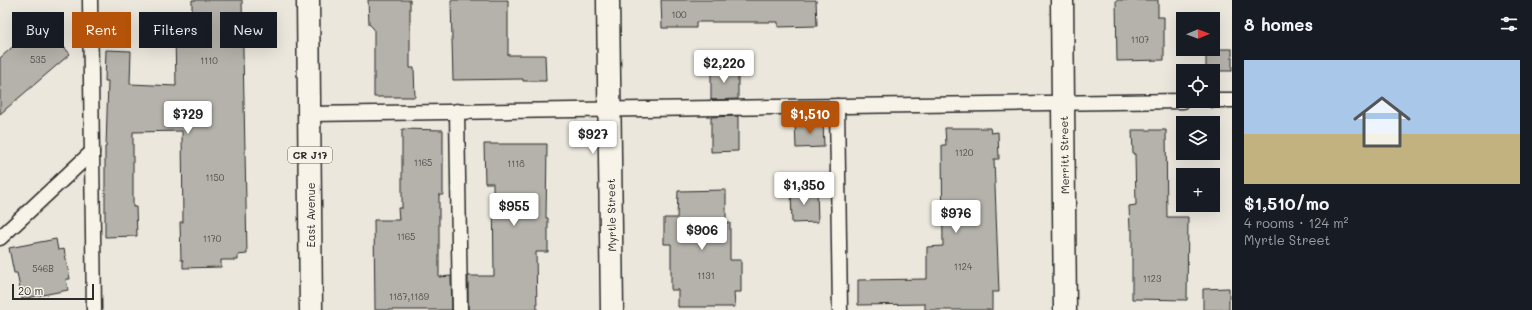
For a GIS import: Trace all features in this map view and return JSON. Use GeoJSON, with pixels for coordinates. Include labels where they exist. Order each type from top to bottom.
{"type":"FeatureCollection","features":[{"type":"Feature","properties":{"kind":"street","name":"East Avenue"},"geometry":{"type":"LineString","coordinates":[[308,0],[311,310]]}},
{"type":"Feature","properties":{"kind":"street","name":"Myrtle Street"},"geometry":{"type":"LineString","coordinates":[[608,0],[612,310]]}},
{"type":"Feature","properties":{"kind":"street","name":"Merritt Street"},"geometry":{"type":"LineString","coordinates":[[1062,0],[1065,310]]}},
{"type":"Feature","properties":{"kind":"lane"},"geometry":{"type":"LineString","coordinates":[[90,0],[94,310]]}},
{"type":"Feature","properties":{"kind":"lane"},"geometry":{"type":"LineString","coordinates":[[309,114],[1176,100]]}},
{"type":"Feature","properties":{"kind":"lane"},"geometry":{"type":"LineString","coordinates":[[1220,100],[1232,100]]}},
{"type":"Feature","properties":{"kind":"lane"},"geometry":{"type":"LineString","coordinates":[[838,106],[840,310]]}},
{"type":"Feature","properties":{"kind":"lane"},"geometry":{"type":"LineString","coordinates":[[457,111],[460,310]]}},
{"type":"Feature","properties":{"kind":"lane"},"geometry":{"type":"LineString","coordinates":[[0,238],[92,152]]}},
{"type":"Feature","properties":{"kind":"building"},"geometry":{"type":"Polygon","coordinates":[[[192,0],[242,0],[242,12],[220,12],[220,48],[243,48],[247,254],[238,255],[238,260],[221,260],[221,267],[183,268],[183,260],[181,260],[180,222],[183,222],[182,131],[133,132],[133,207],[136,207],[137,236],[105,237],[105,147],[108,81],[105,81],[106,50],[131,51],[130,84],[176,86],[175,48],[212,48],[212,12],[192,12],[192,0]]]}},
{"type":"Feature","properties":{"kind":"building"},"geometry":{"type":"Polygon","coordinates":[[[368,0],[410,0],[410,68],[414,68],[415,97],[374,97],[374,29],[369,24],[368,0]]]}},
{"type":"Feature","properties":{"kind":"building"},"geometry":{"type":"Polygon","coordinates":[[[451,0],[508,0],[508,55],[545,55],[546,81],[523,81],[523,79],[453,80],[451,0]]]}},
{"type":"Feature","properties":{"kind":"building"},"geometry":{"type":"Polygon","coordinates":[[[661,0],[816,0],[817,26],[778,27],[778,22],[696,22],[696,28],[662,28],[661,0]]]}},
{"type":"Feature","properties":{"kind":"building"},"geometry":{"type":"Polygon","coordinates":[[[1116,0],[1158,0],[1158,17],[1164,17],[1164,60],[1117,61],[1116,0]]]}},
{"type":"Feature","properties":{"kind":"building"},"geometry":{"type":"Polygon","coordinates":[[[12,47],[64,47],[70,54],[0,114],[0,58],[12,47]]]}},
{"type":"Feature","properties":{"kind":"building"},"geometry":{"type":"Polygon","coordinates":[[[1220,49],[1232,49],[1232,71],[1220,71],[1220,64],[1206,64],[1206,56],[1220,56],[1220,49]]]}},
{"type":"Feature","properties":{"kind":"building"},"geometry":{"type":"Polygon","coordinates":[[[711,68],[738,68],[738,99],[711,100],[711,68]]]}},
{"type":"Feature","properties":{"kind":"building"},"geometry":{"type":"Polygon","coordinates":[[[738,116],[738,151],[711,152],[711,117],[738,116]]]}},
{"type":"Feature","properties":{"kind":"building"},"geometry":{"type":"Polygon","coordinates":[[[823,121],[824,147],[796,148],[795,123],[823,121]]]}},
{"type":"Feature","properties":{"kind":"building"},"geometry":{"type":"Polygon","coordinates":[[[945,128],[990,128],[991,133],[998,132],[999,159],[994,159],[999,292],[992,292],[992,310],[925,310],[925,304],[858,305],[858,280],[927,279],[927,247],[943,246],[942,145],[946,145],[945,128]]]}},
{"type":"Feature","properties":{"kind":"building"},"geometry":{"type":"Polygon","coordinates":[[[402,129],[443,130],[443,195],[439,195],[439,277],[451,276],[452,310],[375,310],[374,220],[399,220],[398,208],[402,208],[402,129]]]}},
{"type":"Feature","properties":{"kind":"building"},"geometry":{"type":"Polygon","coordinates":[[[1132,130],[1166,130],[1167,217],[1188,217],[1187,300],[1132,299],[1132,229],[1130,229],[1129,206],[1136,205],[1135,154],[1133,154],[1132,130]]]}},
{"type":"Feature","properties":{"kind":"building"},"geometry":{"type":"Polygon","coordinates":[[[484,144],[547,144],[546,218],[548,218],[548,252],[536,252],[537,310],[468,310],[468,276],[494,276],[493,183],[485,183],[484,144]]]}},
{"type":"Feature","properties":{"kind":"building"},"geometry":{"type":"Polygon","coordinates":[[[817,188],[818,222],[792,223],[791,189],[817,188]]]}},
{"type":"Feature","properties":{"kind":"building"},"geometry":{"type":"Polygon","coordinates":[[[726,190],[726,223],[730,223],[730,260],[741,260],[741,292],[734,292],[735,307],[678,307],[678,290],[671,290],[671,244],[664,244],[664,218],[677,218],[678,191],[726,190]]]}},
{"type":"Feature","properties":{"kind":"building"},"geometry":{"type":"Polygon","coordinates":[[[56,239],[58,250],[64,249],[70,279],[66,279],[68,290],[22,299],[17,273],[14,273],[9,248],[56,239]]]}},
{"type":"Feature","properties":{"kind":"building"},"geometry":{"type":"Polygon","coordinates":[[[1229,288],[1229,310],[1203,310],[1203,289],[1229,288]]]}}]}
